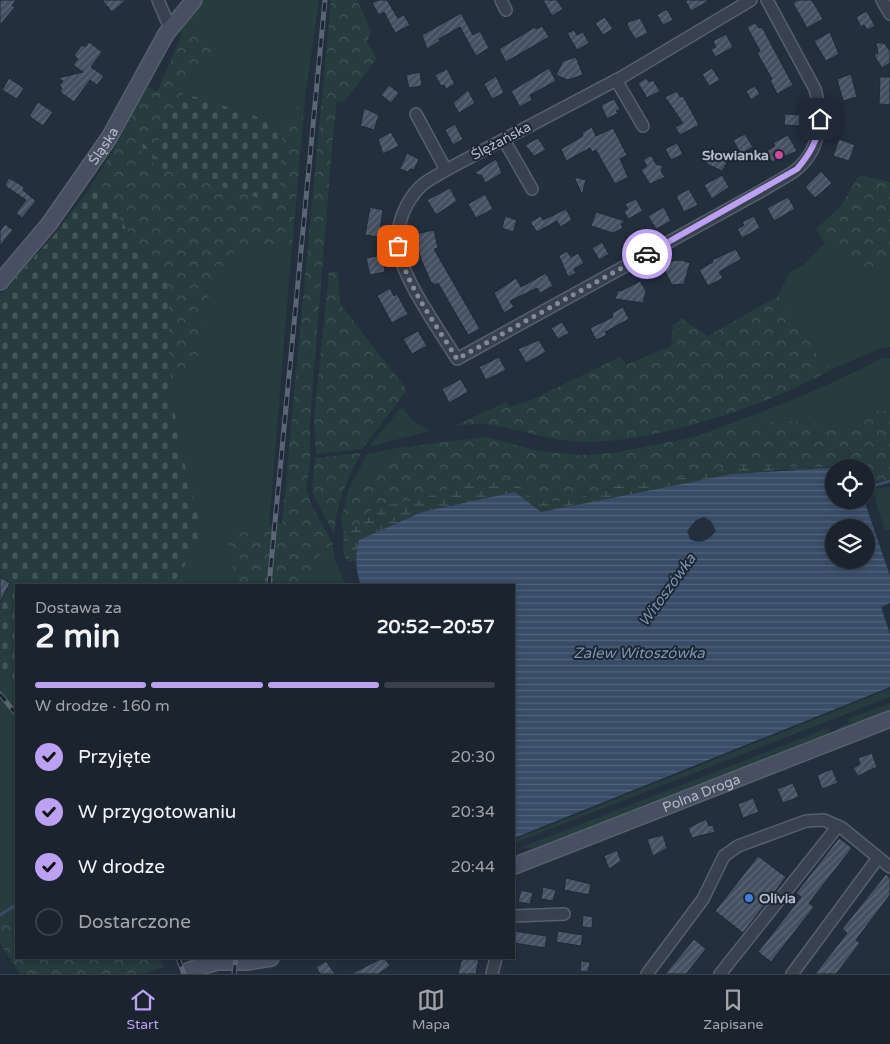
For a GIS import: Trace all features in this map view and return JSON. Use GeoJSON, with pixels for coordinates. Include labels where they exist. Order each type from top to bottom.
{"type":"FeatureCollection","features":[{"type":"Feature","properties":{"kind":"street"},"geometry":{"type":"LineString","coordinates":[[158,0],[170,28]]}},
{"type":"Feature","properties":{"kind":"street","name":"Śląska"},"geometry":{"type":"LineString","coordinates":[[0,282],[49,224],[109,138],[170,28],[194,0]]}},
{"type":"Feature","properties":{"kind":"street","name":"Ślężańska"},"geometry":{"type":"LineString","coordinates":[[752,0],[616,80],[446,170],[422,185],[410,200],[401,217],[398,246],[402,261],[416,290],[457,359],[763,190],[797,169],[809,155],[819,130],[820,103],[816,89],[767,0]]}},
{"type":"Feature","properties":{"kind":"street"},"geometry":{"type":"LineString","coordinates":[[882,0],[890,14]]}},
{"type":"Feature","properties":{"kind":"street"},"geometry":{"type":"LineString","coordinates":[[616,80],[643,126]]}},
{"type":"Feature","properties":{"kind":"street"},"geometry":{"type":"LineString","coordinates":[[416,114],[446,170]]}},
{"type":"Feature","properties":{"kind":"street"},"geometry":{"type":"LineString","coordinates":[[504,140],[532,189]]}},
{"type":"Feature","properties":{"kind":"street","name":"Polna Droga"},"geometry":{"type":"LineString","coordinates":[[515,866],[889,721]]}},
{"type":"Feature","properties":{"kind":"street"},"geometry":{"type":"LineString","coordinates":[[646,974],[699,905],[720,862],[731,850],[811,820],[824,820],[838,826],[890,867]]}},
{"type":"Feature","properties":{"kind":"street"},"geometry":{"type":"LineString","coordinates":[[720,974],[838,826]]}},
{"type":"Feature","properties":{"kind":"street"},"geometry":{"type":"LineString","coordinates":[[792,974],[878,858]]}},
{"type":"Feature","properties":{"kind":"street"},"geometry":{"type":"LineString","coordinates":[[515,916],[564,914]]}},
{"type":"Feature","properties":{"kind":"street"},"geometry":{"type":"LineString","coordinates":[[190,970],[218,962],[247,962],[265,959]]}},
{"type":"Feature","properties":{"kind":"street"},"geometry":{"type":"LineString","coordinates":[[492,974],[496,959]]}},
{"type":"Feature","properties":{"kind":"green space"},"geometry":{"type":"Polygon","coordinates":[[[203,0],[319,0],[305,98],[283,125],[173,90],[209,54],[200,29],[181,37],[179,27],[203,0]]]}},
{"type":"Feature","properties":{"kind":"green space"},"geometry":{"type":"Polygon","coordinates":[[[331,0],[357,0],[371,31],[367,42],[377,58],[344,102],[337,101],[310,419],[310,464],[306,489],[312,506],[332,542],[335,559],[319,555],[307,584],[236,584],[228,536],[282,523],[331,0]]]}},
{"type":"Feature","properties":{"kind":"green space"},"geometry":{"type":"Polygon","coordinates":[[[200,29],[215,44],[209,54],[174,90],[282,125],[305,98],[292,247],[261,244],[237,249],[218,271],[204,311],[196,368],[185,372],[170,389],[168,280],[130,235],[112,205],[90,188],[117,144],[147,87],[157,92],[181,37],[200,29]]]}},
{"type":"Feature","properties":{"kind":"green space"},"geometry":{"type":"Polygon","coordinates":[[[183,93],[283,125],[278,204],[157,167],[142,153],[138,137],[154,156],[160,159],[158,131],[183,93]]]}},
{"type":"Feature","properties":{"kind":"green space"},"geometry":{"type":"Polygon","coordinates":[[[859,175],[890,182],[890,262],[872,279],[845,248],[825,243],[816,229],[842,205],[859,175]]]}},
{"type":"Feature","properties":{"kind":"green space"},"geometry":{"type":"Polygon","coordinates":[[[90,188],[112,205],[130,235],[168,280],[170,389],[184,462],[203,537],[173,584],[15,584],[15,687],[11,687],[0,672],[0,295],[54,235],[90,188]]]}},
{"type":"Feature","properties":{"kind":"green space"},"geometry":{"type":"Polygon","coordinates":[[[825,243],[845,248],[872,279],[890,262],[890,347],[881,348],[832,369],[819,358],[802,325],[778,296],[789,273],[803,265],[825,243]]]}},
{"type":"Feature","properties":{"kind":"green space"},"geometry":{"type":"Polygon","coordinates":[[[261,244],[292,247],[269,526],[229,536],[236,584],[173,584],[179,575],[184,462],[170,389],[185,372],[196,368],[204,311],[218,271],[237,248],[261,244]]]}},
{"type":"Feature","properties":{"kind":"green space"},"geometry":{"type":"Polygon","coordinates":[[[329,272],[338,272],[340,304],[407,390],[362,449],[316,454],[314,420],[329,272]]]}},
{"type":"Feature","properties":{"kind":"green space"},"geometry":{"type":"Polygon","coordinates":[[[778,296],[802,325],[819,358],[832,369],[777,396],[713,419],[680,428],[615,440],[586,442],[560,440],[485,424],[455,426],[506,402],[510,407],[529,401],[620,357],[626,365],[671,346],[673,325],[682,319],[708,336],[778,296]]]}},
{"type":"Feature","properties":{"kind":"green space"},"geometry":{"type":"Polygon","coordinates":[[[882,358],[890,358],[890,411],[874,410],[855,427],[783,420],[680,442],[808,393],[882,358]]]}},
{"type":"Feature","properties":{"kind":"green space"},"geometry":{"type":"Polygon","coordinates":[[[402,407],[413,421],[430,431],[368,447],[402,407]]]}},
{"type":"Feature","properties":{"kind":"green space"},"geometry":{"type":"Polygon","coordinates":[[[874,410],[890,411],[890,479],[875,483],[875,459],[825,459],[825,467],[742,466],[655,483],[635,479],[573,500],[546,502],[532,498],[510,479],[458,485],[416,501],[386,504],[369,512],[359,525],[344,534],[341,519],[345,504],[378,476],[397,448],[486,437],[539,451],[580,455],[613,453],[783,420],[855,427],[874,410]]]}},
{"type":"Feature","properties":{"kind":"green space"},"geometry":{"type":"Polygon","coordinates":[[[397,448],[378,476],[345,504],[349,488],[367,454],[397,448]]]}},
{"type":"Feature","properties":{"kind":"green space"},"geometry":{"type":"Polygon","coordinates":[[[361,453],[343,492],[337,512],[334,534],[312,492],[315,458],[361,453]]]}},
{"type":"Feature","properties":{"kind":"green space"},"geometry":{"type":"Polygon","coordinates":[[[742,466],[825,468],[825,489],[795,469],[732,474],[541,512],[515,492],[422,512],[359,540],[356,561],[347,562],[343,550],[344,534],[359,525],[369,512],[386,504],[416,501],[458,485],[494,478],[510,479],[532,498],[546,502],[573,500],[635,479],[655,483],[742,466]]]}},
{"type":"Feature","properties":{"kind":"green space"},"geometry":{"type":"Polygon","coordinates":[[[890,487],[890,529],[885,531],[875,499],[875,489],[890,487]]]}},
{"type":"Feature","properties":{"kind":"green space"},"geometry":{"type":"Polygon","coordinates":[[[319,554],[335,559],[345,584],[307,584],[319,554]]]}},
{"type":"Feature","properties":{"kind":"green space"},"geometry":{"type":"Polygon","coordinates":[[[0,672],[11,687],[15,687],[15,914],[0,924],[0,672]]]}},
{"type":"Feature","properties":{"kind":"green space"},"geometry":{"type":"Polygon","coordinates":[[[890,689],[890,697],[515,843],[515,840],[890,689]]]}},
{"type":"Feature","properties":{"kind":"green space"},"geometry":{"type":"Polygon","coordinates":[[[890,703],[890,710],[837,731],[837,728],[849,723],[848,719],[890,703]]]}},
{"type":"Feature","properties":{"kind":"green space"},"geometry":{"type":"Polygon","coordinates":[[[828,728],[831,733],[533,849],[522,847],[828,728]]]}},
{"type":"Feature","properties":{"kind":"green space"},"geometry":{"type":"Polygon","coordinates":[[[15,914],[15,959],[160,959],[164,967],[142,974],[20,974],[0,943],[0,924],[15,914]]]}},
{"type":"Feature","properties":{"kind":"water","name":"Zalew Witoszówka"},"geometry":{"type":"Polygon","coordinates":[[[825,469],[825,509],[867,509],[870,519],[825,519],[825,569],[875,569],[875,532],[890,576],[890,603],[881,607],[890,634],[890,687],[515,838],[515,584],[361,584],[356,562],[359,540],[422,512],[515,492],[541,512],[732,474],[825,469]],[[704,517],[696,520],[687,531],[690,539],[698,542],[711,537],[716,531],[711,521],[704,517]]]}},
{"type":"Feature","properties":{"kind":"building"},"geometry":{"type":"Polygon","coordinates":[[[0,0],[16,0],[12,5],[15,7],[0,25],[0,0]]]}},
{"type":"Feature","properties":{"kind":"building"},"geometry":{"type":"Polygon","coordinates":[[[102,0],[126,0],[112,12],[102,0]]]}},
{"type":"Feature","properties":{"kind":"building"},"geometry":{"type":"Polygon","coordinates":[[[378,0],[387,0],[398,18],[404,15],[410,25],[395,33],[384,12],[379,15],[372,3],[378,0]]]}},
{"type":"Feature","properties":{"kind":"building"},"geometry":{"type":"Polygon","coordinates":[[[543,0],[557,0],[563,9],[552,16],[543,0]]]}},
{"type":"Feature","properties":{"kind":"building"},"geometry":{"type":"Polygon","coordinates":[[[685,0],[710,0],[691,11],[685,0]]]}},
{"type":"Feature","properties":{"kind":"building"},"geometry":{"type":"Polygon","coordinates":[[[798,0],[812,0],[823,19],[807,28],[793,3],[798,0]]]}},
{"type":"Feature","properties":{"kind":"building"},"geometry":{"type":"Polygon","coordinates":[[[667,9],[673,20],[663,25],[657,15],[667,9]]]}},
{"type":"Feature","properties":{"kind":"building"},"geometry":{"type":"Polygon","coordinates":[[[867,11],[875,26],[867,30],[864,25],[861,27],[856,17],[867,11]]]}},
{"type":"Feature","properties":{"kind":"building"},"geometry":{"type":"Polygon","coordinates":[[[461,13],[473,35],[480,31],[489,48],[476,56],[460,27],[439,39],[440,41],[427,49],[422,35],[461,13]]]}},
{"type":"Feature","properties":{"kind":"building"},"geometry":{"type":"Polygon","coordinates":[[[605,17],[613,29],[603,35],[595,23],[605,17]]]}},
{"type":"Feature","properties":{"kind":"building"},"geometry":{"type":"Polygon","coordinates":[[[640,18],[648,33],[635,39],[627,25],[628,22],[640,18]]]}},
{"type":"Feature","properties":{"kind":"building"},"geometry":{"type":"Polygon","coordinates":[[[755,23],[759,28],[762,27],[793,85],[777,94],[770,80],[772,79],[757,53],[760,51],[747,27],[755,23]]]}},
{"type":"Feature","properties":{"kind":"building"},"geometry":{"type":"Polygon","coordinates":[[[542,26],[549,37],[506,62],[499,49],[535,27],[536,29],[542,26]]]}},
{"type":"Feature","properties":{"kind":"building"},"geometry":{"type":"Polygon","coordinates":[[[574,30],[577,35],[583,32],[589,43],[577,50],[567,33],[574,30]]]}},
{"type":"Feature","properties":{"kind":"building"},"geometry":{"type":"Polygon","coordinates":[[[830,32],[839,54],[826,61],[814,41],[830,32]]]}},
{"type":"Feature","properties":{"kind":"building"},"geometry":{"type":"Polygon","coordinates":[[[726,34],[733,47],[715,57],[711,49],[716,47],[713,41],[726,34]]]}},
{"type":"Feature","properties":{"kind":"building"},"geometry":{"type":"Polygon","coordinates":[[[89,42],[102,52],[91,67],[104,76],[97,85],[90,80],[74,102],[60,92],[62,88],[59,86],[63,81],[58,78],[83,72],[73,65],[78,59],[74,55],[82,45],[85,47],[89,42]]]}},
{"type":"Feature","properties":{"kind":"building"},"geometry":{"type":"Polygon","coordinates":[[[876,43],[884,43],[890,51],[890,63],[882,68],[874,55],[878,53],[876,43]]]}},
{"type":"Feature","properties":{"kind":"building"},"geometry":{"type":"Polygon","coordinates":[[[576,57],[583,75],[568,80],[556,75],[563,61],[576,57]]]}},
{"type":"Feature","properties":{"kind":"building"},"geometry":{"type":"Polygon","coordinates":[[[549,68],[556,81],[530,95],[532,100],[520,107],[511,91],[549,68]]]}},
{"type":"Feature","properties":{"kind":"building"},"geometry":{"type":"Polygon","coordinates":[[[712,68],[720,80],[709,86],[702,74],[712,68]]]}},
{"type":"Feature","properties":{"kind":"building"},"geometry":{"type":"Polygon","coordinates":[[[447,69],[455,84],[446,89],[444,85],[441,86],[435,75],[447,69]]]}},
{"type":"Feature","properties":{"kind":"building"},"geometry":{"type":"Polygon","coordinates":[[[420,72],[422,86],[409,88],[406,75],[420,72]]]}},
{"type":"Feature","properties":{"kind":"building"},"geometry":{"type":"Polygon","coordinates":[[[851,74],[857,97],[843,101],[837,79],[851,74]]]}},
{"type":"Feature","properties":{"kind":"building"},"geometry":{"type":"Polygon","coordinates":[[[496,76],[504,93],[492,99],[484,84],[496,76]]]}},
{"type":"Feature","properties":{"kind":"building"},"geometry":{"type":"Polygon","coordinates":[[[880,77],[890,77],[890,105],[879,104],[880,77]]]}},
{"type":"Feature","properties":{"kind":"building"},"geometry":{"type":"Polygon","coordinates":[[[9,78],[24,88],[17,99],[2,90],[9,78]]]}},
{"type":"Feature","properties":{"kind":"building"},"geometry":{"type":"Polygon","coordinates":[[[646,78],[649,82],[653,80],[660,91],[647,98],[638,83],[646,78]]]}},
{"type":"Feature","properties":{"kind":"building"},"geometry":{"type":"Polygon","coordinates":[[[389,85],[399,93],[391,103],[381,95],[389,85]]]}},
{"type":"Feature","properties":{"kind":"building"},"geometry":{"type":"Polygon","coordinates":[[[755,86],[760,94],[751,100],[746,91],[755,86]]]}},
{"type":"Feature","properties":{"kind":"building"},"geometry":{"type":"Polygon","coordinates":[[[468,90],[475,103],[459,113],[453,103],[468,90]]]}},
{"type":"Feature","properties":{"kind":"building"},"geometry":{"type":"Polygon","coordinates":[[[677,91],[680,97],[683,96],[699,125],[680,135],[675,127],[683,123],[665,97],[677,91]]]}},
{"type":"Feature","properties":{"kind":"building"},"geometry":{"type":"Polygon","coordinates":[[[614,99],[620,109],[616,111],[618,113],[607,119],[601,105],[614,99]]]}},
{"type":"Feature","properties":{"kind":"building"},"geometry":{"type":"Polygon","coordinates":[[[38,102],[53,112],[43,126],[29,116],[38,102]]]}},
{"type":"Feature","properties":{"kind":"building"},"geometry":{"type":"Polygon","coordinates":[[[364,108],[379,115],[374,130],[362,126],[360,128],[364,108]]]}},
{"type":"Feature","properties":{"kind":"building"},"geometry":{"type":"Polygon","coordinates":[[[785,114],[802,115],[801,126],[784,125],[785,114]]]}},
{"type":"Feature","properties":{"kind":"building"},"geometry":{"type":"Polygon","coordinates":[[[455,124],[463,139],[453,145],[445,130],[455,124]]]}},
{"type":"Feature","properties":{"kind":"building"},"geometry":{"type":"Polygon","coordinates":[[[592,127],[596,136],[613,128],[627,155],[620,159],[628,177],[615,184],[596,150],[592,152],[590,148],[566,161],[561,149],[583,136],[582,133],[592,127]]]}},
{"type":"Feature","properties":{"kind":"building"},"geometry":{"type":"Polygon","coordinates":[[[391,132],[399,146],[383,154],[378,139],[391,132]]]}},
{"type":"Feature","properties":{"kind":"building"},"geometry":{"type":"Polygon","coordinates":[[[745,134],[753,147],[741,154],[733,140],[745,134]]]}},
{"type":"Feature","properties":{"kind":"building"},"geometry":{"type":"Polygon","coordinates":[[[788,135],[797,151],[772,162],[766,151],[775,146],[773,143],[788,135]]]}},
{"type":"Feature","properties":{"kind":"building"},"geometry":{"type":"Polygon","coordinates":[[[538,138],[546,150],[534,156],[525,145],[538,138]]]}},
{"type":"Feature","properties":{"kind":"building"},"geometry":{"type":"Polygon","coordinates":[[[839,139],[855,145],[849,161],[833,156],[839,139]]]}},
{"type":"Feature","properties":{"kind":"building"},"geometry":{"type":"Polygon","coordinates":[[[677,143],[683,154],[671,160],[665,149],[677,143]]]}},
{"type":"Feature","properties":{"kind":"building"},"geometry":{"type":"Polygon","coordinates":[[[712,151],[731,156],[722,171],[707,164],[706,161],[712,151]]]}},
{"type":"Feature","properties":{"kind":"building"},"geometry":{"type":"Polygon","coordinates":[[[407,153],[419,159],[414,170],[410,169],[408,172],[400,169],[407,153]]]}},
{"type":"Feature","properties":{"kind":"building"},"geometry":{"type":"Polygon","coordinates":[[[651,155],[656,164],[663,166],[661,171],[665,177],[650,184],[641,170],[647,166],[643,160],[651,155]]]}},
{"type":"Feature","properties":{"kind":"building"},"geometry":{"type":"Polygon","coordinates":[[[496,159],[502,173],[485,183],[482,176],[474,173],[496,159]]]}},
{"type":"Feature","properties":{"kind":"building"},"geometry":{"type":"Polygon","coordinates":[[[821,171],[832,183],[815,198],[805,187],[821,171]]]}},
{"type":"Feature","properties":{"kind":"building"},"geometry":{"type":"Polygon","coordinates":[[[722,175],[729,187],[712,199],[704,185],[722,175]]]}},
{"type":"Feature","properties":{"kind":"building"},"geometry":{"type":"Polygon","coordinates":[[[574,177],[586,180],[582,195],[574,177]]]}},
{"type":"Feature","properties":{"kind":"building"},"geometry":{"type":"Polygon","coordinates":[[[9,178],[24,187],[23,190],[36,201],[22,218],[16,213],[26,200],[5,185],[9,178]]]}},
{"type":"Feature","properties":{"kind":"building"},"geometry":{"type":"Polygon","coordinates":[[[450,188],[457,201],[436,215],[427,200],[450,188]]]}},
{"type":"Feature","properties":{"kind":"building"},"geometry":{"type":"Polygon","coordinates":[[[689,189],[698,205],[684,212],[676,196],[689,189]]]}},
{"type":"Feature","properties":{"kind":"building"},"geometry":{"type":"Polygon","coordinates":[[[485,194],[493,209],[476,218],[468,204],[485,194]]]}},
{"type":"Feature","properties":{"kind":"building"},"geometry":{"type":"Polygon","coordinates":[[[788,197],[795,209],[774,221],[767,208],[788,197]]]}},
{"type":"Feature","properties":{"kind":"building"},"geometry":{"type":"Polygon","coordinates":[[[636,199],[643,211],[628,219],[624,211],[628,209],[625,204],[636,199]]]}},
{"type":"Feature","properties":{"kind":"building"},"geometry":{"type":"Polygon","coordinates":[[[370,207],[383,210],[379,237],[365,235],[370,207]]]}},
{"type":"Feature","properties":{"kind":"building"},"geometry":{"type":"Polygon","coordinates":[[[664,207],[671,221],[656,229],[648,216],[664,207]]]}},
{"type":"Feature","properties":{"kind":"building"},"geometry":{"type":"Polygon","coordinates":[[[566,209],[572,220],[560,227],[557,221],[537,232],[530,222],[541,216],[543,220],[566,209]]]}},
{"type":"Feature","properties":{"kind":"building"},"geometry":{"type":"Polygon","coordinates":[[[596,212],[625,221],[621,224],[623,228],[613,233],[591,226],[596,212]]]}},
{"type":"Feature","properties":{"kind":"building"},"geometry":{"type":"Polygon","coordinates":[[[505,216],[517,220],[513,232],[502,228],[505,216]]]}},
{"type":"Feature","properties":{"kind":"building"},"geometry":{"type":"Polygon","coordinates":[[[754,216],[760,228],[742,238],[737,229],[744,225],[742,222],[754,216]]]}},
{"type":"Feature","properties":{"kind":"building"},"geometry":{"type":"Polygon","coordinates":[[[5,224],[13,230],[0,246],[0,231],[5,224]]]}},
{"type":"Feature","properties":{"kind":"building"},"geometry":{"type":"Polygon","coordinates":[[[434,230],[438,248],[434,249],[480,329],[468,335],[438,283],[435,285],[431,282],[420,257],[415,234],[434,230]]]}},
{"type":"Feature","properties":{"kind":"building"},"geometry":{"type":"Polygon","coordinates":[[[602,242],[609,254],[599,260],[592,248],[602,242]]]}},
{"type":"Feature","properties":{"kind":"building"},"geometry":{"type":"Polygon","coordinates":[[[736,249],[741,259],[719,272],[723,278],[708,286],[699,270],[713,262],[712,260],[736,249]]]}},
{"type":"Feature","properties":{"kind":"building"},"geometry":{"type":"Polygon","coordinates":[[[567,251],[571,257],[578,253],[584,263],[574,269],[576,273],[568,277],[559,256],[567,251]]]}},
{"type":"Feature","properties":{"kind":"building"},"geometry":{"type":"Polygon","coordinates":[[[382,255],[385,272],[370,275],[366,258],[382,255]]]}},
{"type":"Feature","properties":{"kind":"building"},"geometry":{"type":"Polygon","coordinates":[[[681,260],[690,263],[684,284],[672,285],[662,265],[669,261],[681,260]]]}},
{"type":"Feature","properties":{"kind":"building"},"geometry":{"type":"Polygon","coordinates":[[[546,273],[553,286],[540,293],[537,288],[510,301],[514,307],[504,313],[494,293],[516,278],[521,287],[546,273]]]}},
{"type":"Feature","properties":{"kind":"building"},"geometry":{"type":"Polygon","coordinates":[[[640,281],[646,291],[643,303],[615,299],[618,290],[621,291],[640,281]]]}},
{"type":"Feature","properties":{"kind":"building"},"geometry":{"type":"Polygon","coordinates":[[[390,288],[394,296],[397,294],[408,314],[392,323],[377,296],[390,288]]]}},
{"type":"Feature","properties":{"kind":"building"},"geometry":{"type":"Polygon","coordinates":[[[623,307],[629,319],[605,332],[607,335],[596,340],[590,328],[613,317],[612,313],[623,307]]]}},
{"type":"Feature","properties":{"kind":"building"},"geometry":{"type":"Polygon","coordinates":[[[562,322],[569,333],[558,339],[551,328],[562,322]]]}},
{"type":"Feature","properties":{"kind":"building"},"geometry":{"type":"Polygon","coordinates":[[[418,331],[427,346],[412,354],[403,339],[418,331]]]}},
{"type":"Feature","properties":{"kind":"building"},"geometry":{"type":"Polygon","coordinates":[[[539,340],[546,352],[526,363],[518,349],[539,340]]]}},
{"type":"Feature","properties":{"kind":"building"},"geometry":{"type":"Polygon","coordinates":[[[499,357],[506,370],[486,380],[479,367],[499,357]]]}},
{"type":"Feature","properties":{"kind":"building"},"geometry":{"type":"Polygon","coordinates":[[[461,379],[468,392],[449,403],[442,389],[461,379]]]}},
{"type":"Feature","properties":{"kind":"building"},"geometry":{"type":"Polygon","coordinates":[[[0,577],[10,583],[0,602],[0,577]]]}},
{"type":"Feature","properties":{"kind":"building"},"geometry":{"type":"Polygon","coordinates":[[[872,753],[877,767],[858,776],[853,768],[860,764],[858,758],[872,753]]]}},
{"type":"Feature","properties":{"kind":"building"},"geometry":{"type":"Polygon","coordinates":[[[832,769],[838,783],[822,789],[817,775],[832,769]]]}},
{"type":"Feature","properties":{"kind":"building"},"geometry":{"type":"Polygon","coordinates":[[[793,783],[799,797],[783,803],[777,789],[793,783]]]}},
{"type":"Feature","properties":{"kind":"building"},"geometry":{"type":"Polygon","coordinates":[[[753,798],[759,812],[743,818],[738,804],[753,798]]]}},
{"type":"Feature","properties":{"kind":"building"},"geometry":{"type":"Polygon","coordinates":[[[706,819],[709,826],[713,825],[715,832],[692,838],[688,828],[706,819]]]}},
{"type":"Feature","properties":{"kind":"building"},"geometry":{"type":"Polygon","coordinates":[[[663,835],[667,848],[653,856],[647,839],[663,835]]]}},
{"type":"Feature","properties":{"kind":"building"},"geometry":{"type":"Polygon","coordinates":[[[839,838],[852,848],[809,903],[814,907],[771,962],[758,952],[801,897],[796,893],[839,838]]]}},
{"type":"Feature","properties":{"kind":"building"},"geometry":{"type":"Polygon","coordinates":[[[617,850],[621,861],[609,869],[604,856],[617,850]]]}},
{"type":"Feature","properties":{"kind":"building"},"geometry":{"type":"Polygon","coordinates":[[[758,856],[786,877],[743,933],[715,911],[758,856]]]}},
{"type":"Feature","properties":{"kind":"building"},"geometry":{"type":"Polygon","coordinates":[[[886,874],[890,878],[890,895],[856,940],[860,943],[836,974],[815,974],[847,933],[842,929],[886,874]]]}},
{"type":"Feature","properties":{"kind":"building"},"geometry":{"type":"Polygon","coordinates":[[[566,878],[591,884],[589,895],[564,890],[566,878]]]}},
{"type":"Feature","properties":{"kind":"building"},"geometry":{"type":"Polygon","coordinates":[[[543,887],[556,890],[553,901],[541,899],[543,887]]]}},
{"type":"Feature","properties":{"kind":"building"},"geometry":{"type":"Polygon","coordinates":[[[521,890],[533,893],[530,904],[518,902],[521,890]]]}},
{"type":"Feature","properties":{"kind":"building"},"geometry":{"type":"Polygon","coordinates":[[[583,915],[593,917],[592,928],[582,927],[583,915]]]}},
{"type":"Feature","properties":{"kind":"building"},"geometry":{"type":"Polygon","coordinates":[[[515,931],[547,936],[545,948],[515,943],[515,931]]]}},
{"type":"Feature","properties":{"kind":"building"},"geometry":{"type":"Polygon","coordinates":[[[558,931],[583,935],[581,946],[556,942],[558,931]]]}},
{"type":"Feature","properties":{"kind":"building"},"geometry":{"type":"Polygon","coordinates":[[[694,939],[706,949],[686,974],[665,974],[694,939]]]}},
{"type":"Feature","properties":{"kind":"building"},"geometry":{"type":"Polygon","coordinates":[[[380,959],[386,959],[390,966],[378,974],[351,974],[380,959]]]}},
{"type":"Feature","properties":{"kind":"building"},"geometry":{"type":"Polygon","coordinates":[[[462,959],[479,959],[476,974],[458,974],[462,959]]]}},
{"type":"Feature","properties":{"kind":"building"},"geometry":{"type":"Polygon","coordinates":[[[326,961],[335,974],[320,974],[316,967],[326,961]]]}},
{"type":"Feature","properties":{"kind":"building"},"geometry":{"type":"Polygon","coordinates":[[[581,961],[590,962],[588,972],[580,971],[581,961]]]}},
{"type":"Feature","properties":{"kind":"waterway","name":"Witoszówka"},"geometry":{"type":"LineString","coordinates":[[875,485],[890,481]]}},
{"type":"Feature","properties":{"kind":"waterway","name":"Witoszówka"},"geometry":{"type":"LineString","coordinates":[[0,915],[15,906]]}},
{"type":"Feature","properties":{"kind":"railway"},"geometry":{"type":"LineString","coordinates":[[269,584],[325,0]]}},
{"type":"Feature","properties":{"kind":"railway"},"geometry":{"type":"LineString","coordinates":[[0,694],[15,713]]}},
{"type":"Feature","properties":{"kind":"railway"},"geometry":{"type":"LineString","coordinates":[[178,959],[184,974]]}},
{"type":"Feature","properties":{"kind":"railway"},"geometry":{"type":"LineString","coordinates":[[234,974],[236,959]]}},
{"type":"Feature","properties":{"kind":"way so far"},"geometry":{"type":"LineString","coordinates":[[398,246],[404,266],[416,290],[457,359],[647,254]]}},
{"type":"Feature","properties":{"kind":"place","name":"Słowianka"},"geometry":{"type":"Point","coordinates":[779,155]}},
{"type":"Feature","properties":{"kind":"place","name":"Olivia"},"geometry":{"type":"Point","coordinates":[749,898]}},
{"type":"Feature","properties":{"kind":"route"},"geometry":{"type":"LineString","coordinates":[[647,254],[763,190],[797,169],[809,155],[819,130],[820,119]]}}]}
